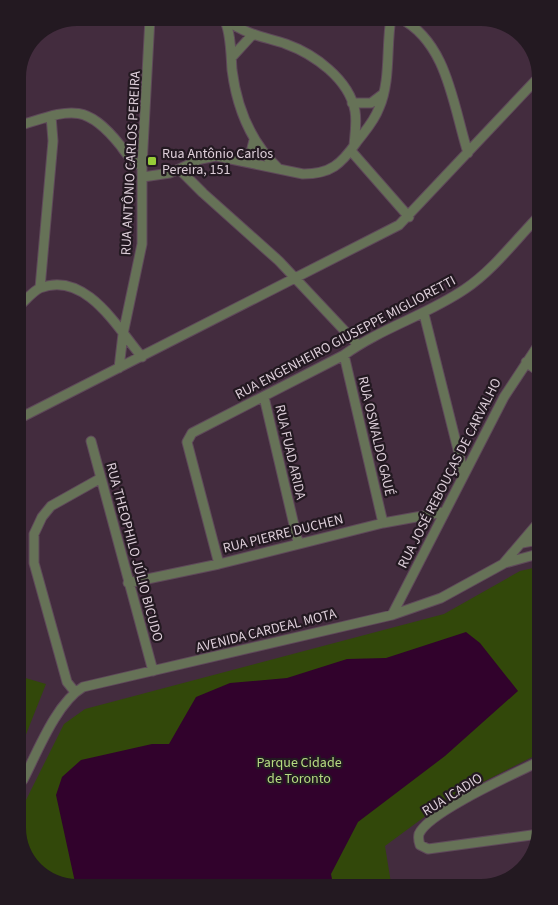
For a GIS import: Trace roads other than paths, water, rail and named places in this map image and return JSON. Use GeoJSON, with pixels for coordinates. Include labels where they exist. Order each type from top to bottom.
{"type":"FeatureCollection","features":[{"type":"Feature","properties":{"kind":"street","name":"RUA ANTÔNIO CARLOS PEREIRA"},"geometry":{"type":"LineString","coordinates":[[120,368],[124,334],[142,244],[142,166],[150,26]]}},
{"type":"Feature","properties":{"kind":"street"},"geometry":{"type":"LineString","coordinates":[[225,26],[232,57],[236,94],[254,140],[279,169]]}},
{"type":"Feature","properties":{"kind":"street"},"geometry":{"type":"LineString","coordinates":[[237,26],[252,34],[287,44],[312,57],[339,81],[352,103],[356,123],[353,149],[409,216]]}},
{"type":"Feature","properties":{"kind":"street"},"geometry":{"type":"LineString","coordinates":[[143,177],[159,176],[180,170],[209,156],[224,157],[279,169],[314,174],[334,168],[353,149],[379,109],[383,94],[390,26]]}},
{"type":"Feature","properties":{"kind":"street"},"geometry":{"type":"LineString","coordinates":[[412,26],[421,32],[437,54],[448,83],[468,153]]}},
{"type":"Feature","properties":{"kind":"street"},"geometry":{"type":"LineString","coordinates":[[232,57],[252,34]]}},
{"type":"Feature","properties":{"kind":"street"},"geometry":{"type":"LineString","coordinates":[[26,415],[271,291],[294,277],[386,234],[409,216],[532,84]]}},
{"type":"Feature","properties":{"kind":"street"},"geometry":{"type":"LineString","coordinates":[[352,103],[371,103],[383,94]]}},
{"type":"Feature","properties":{"kind":"street"},"geometry":{"type":"LineString","coordinates":[[26,124],[51,116],[74,112],[93,117],[104,126],[132,160],[142,166]]}},
{"type":"Feature","properties":{"kind":"street"},"geometry":{"type":"LineString","coordinates":[[40,288],[53,141],[51,116]]}},
{"type":"Feature","properties":{"kind":"street"},"geometry":{"type":"LineString","coordinates":[[243,161],[250,152],[254,140]]}},
{"type":"Feature","properties":{"kind":"street"},"geometry":{"type":"LineString","coordinates":[[180,170],[294,277],[358,345]]}},
{"type":"Feature","properties":{"kind":"street","name":"RUA ENGENHEIRO GIUSEPPE MIGLIORETTI"},"geometry":{"type":"LineString","coordinates":[[218,564],[189,450],[189,437],[197,429],[264,397],[344,355],[358,345],[424,314],[466,288],[483,275],[532,223]]}},
{"type":"Feature","properties":{"kind":"street"},"geometry":{"type":"LineString","coordinates":[[26,301],[40,288],[61,286],[77,289],[104,311],[142,357]]}},
{"type":"Feature","properties":{"kind":"street"},"geometry":{"type":"LineString","coordinates":[[424,314],[464,474]]}},
{"type":"Feature","properties":{"kind":"street","name":"RUA JOSÉ REBOUÇAS DE CARVALHO"},"geometry":{"type":"LineString","coordinates":[[392,615],[511,384],[532,354]]}},
{"type":"Feature","properties":{"kind":"street","name":"RUA OSWALDO GAUÉ"},"geometry":{"type":"LineString","coordinates":[[344,355],[383,523]]}},
{"type":"Feature","properties":{"kind":"street"},"geometry":{"type":"LineString","coordinates":[[526,362],[532,366]]}},
{"type":"Feature","properties":{"kind":"street","name":"RUA FUAD ARIDA"},"geometry":{"type":"LineString","coordinates":[[264,397],[298,542]]}},
{"type":"Feature","properties":{"kind":"street","name":"RUA THEOPHILO JÚLIO BICUDO"},"geometry":{"type":"LineString","coordinates":[[91,441],[153,671]]}},
{"type":"Feature","properties":{"kind":"street"},"geometry":{"type":"LineString","coordinates":[[75,692],[67,682],[34,563],[34,534],[42,518],[52,506],[101,478]]}},
{"type":"Feature","properties":{"kind":"street","name":"RUA PIERRE DUCHEN"},"geometry":{"type":"LineString","coordinates":[[128,583],[218,564],[298,542],[383,523],[444,512]]}},
{"type":"Feature","properties":{"kind":"street","name":"AVENIDA CARDEAL MOTA"},"geometry":{"type":"LineString","coordinates":[[26,775],[62,709],[75,692],[97,682],[153,671],[392,615],[441,598],[503,564],[532,530]]}},
{"type":"Feature","properties":{"kind":"street"},"geometry":{"type":"LineString","coordinates":[[522,543],[532,541]]}},
{"type":"Feature","properties":{"kind":"street"},"geometry":{"type":"LineString","coordinates":[[503,564],[532,556]]}},
{"type":"Feature","properties":{"kind":"street","name":"RUA ICADIO"},"geometry":{"type":"LineString","coordinates":[[531,835],[428,849],[420,845],[418,840],[419,834],[428,824],[464,799],[532,765]]}},
{"type":"Feature","properties":{"kind":"place","name":"Rua Antônio Carlos Pereira, 151"},"geometry":{"type":"Point","coordinates":[152,161]}},
{"type":"Feature","properties":{"kind":"park label","name":"Parque Cidade de Toronto"},"geometry":{"type":"Point","coordinates":[299,770]}}]}
